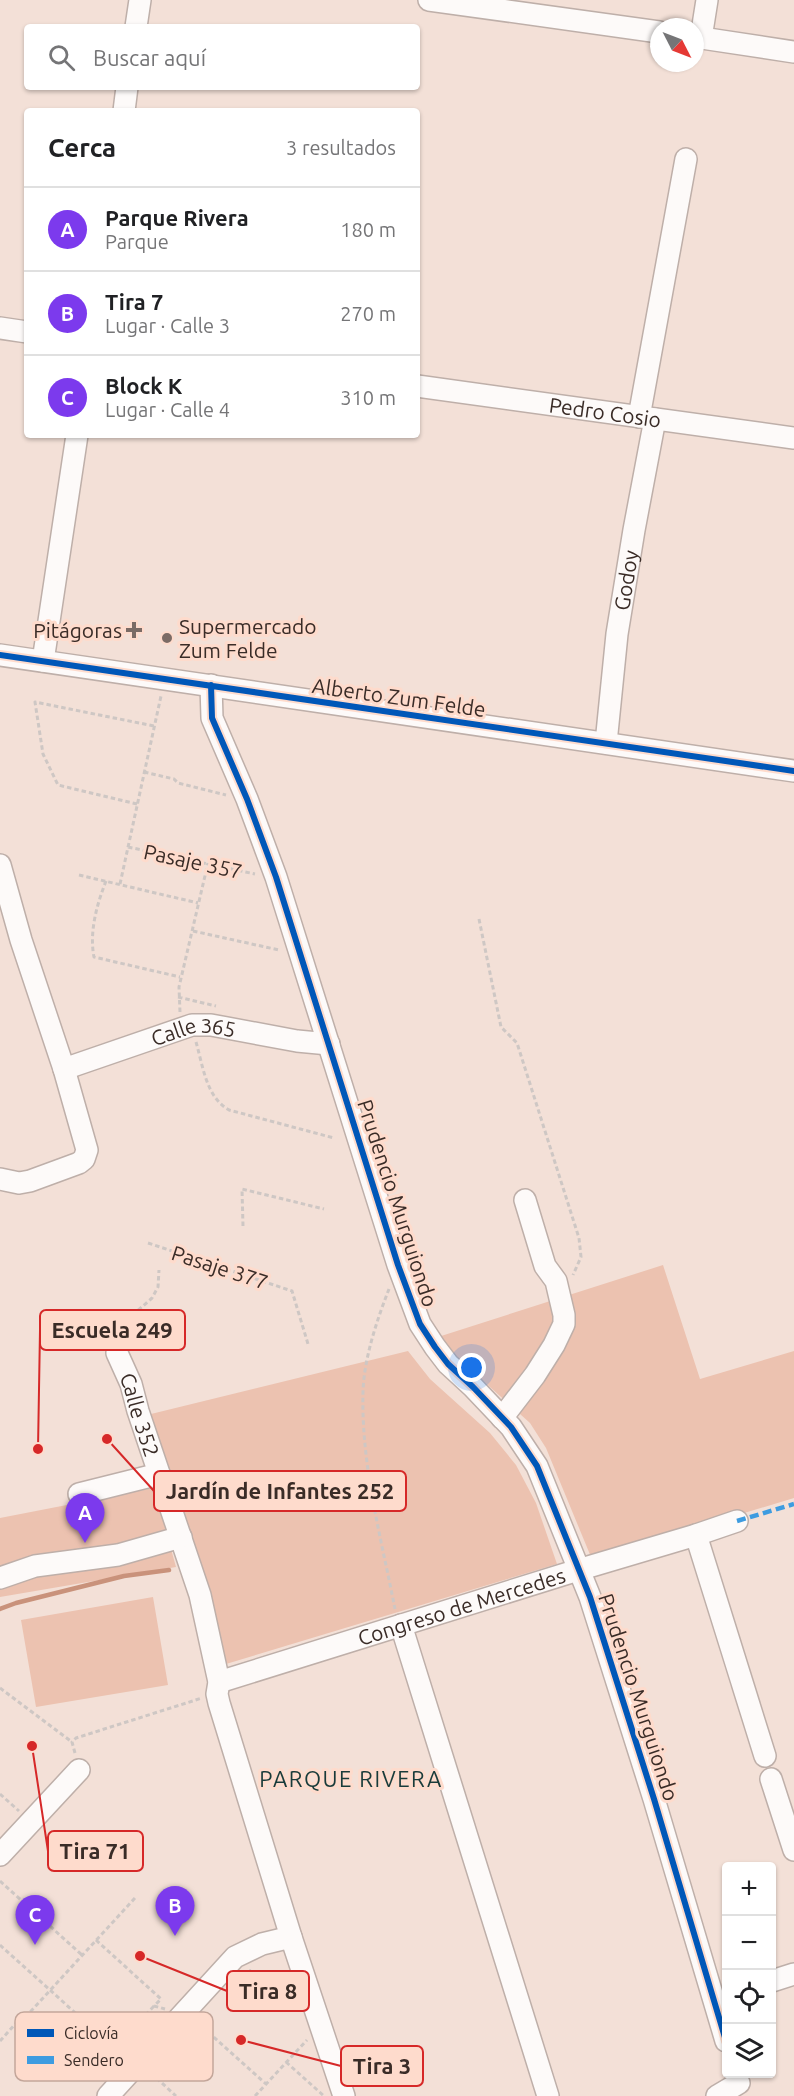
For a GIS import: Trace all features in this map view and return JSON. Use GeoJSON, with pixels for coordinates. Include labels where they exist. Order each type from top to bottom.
{"type":"FeatureCollection","features":[{"type":"Feature","properties":{"kind":"street"},"geometry":{"type":"LineString","coordinates":[[136,24],[140,0]]}},
{"type":"Feature","properties":{"kind":"street"},"geometry":{"type":"LineString","coordinates":[[429,0],[650,31]]}},
{"type":"Feature","properties":{"kind":"street"},"geometry":{"type":"LineString","coordinates":[[703,18],[707,0]]}},
{"type":"Feature","properties":{"kind":"street"},"geometry":{"type":"LineString","coordinates":[[704,38],[794,52]]}},
{"type":"Feature","properties":{"kind":"street"},"geometry":{"type":"LineString","coordinates":[[124,108],[127,90]]}},
{"type":"Feature","properties":{"kind":"street","name":"Godoy"},"geometry":{"type":"LineString","coordinates":[[606,744],[617,634],[634,530],[647,418],[686,159]]}},
{"type":"Feature","properties":{"kind":"street"},"geometry":{"type":"LineString","coordinates":[[0,328],[24,332]]}},
{"type":"Feature","properties":{"kind":"street","name":"Pedro Cosio"},"geometry":{"type":"LineString","coordinates":[[420,386],[794,438]]}},
{"type":"Feature","properties":{"kind":"street"},"geometry":{"type":"LineString","coordinates":[[43,661],[77,438]]}},
{"type":"Feature","properties":{"kind":"street","name":"Alberto Zum Felde"},"geometry":{"type":"LineString","coordinates":[[0,655],[794,771]]}},
{"type":"Feature","properties":{"kind":"street","name":"Prudencio Murguiondo"},"geometry":{"type":"LineString","coordinates":[[212,685],[212,718],[247,799],[276,877],[398,1265],[420,1324],[448,1364],[474,1387],[502,1418],[537,1466],[590,1597],[721,1998],[724,2024]]}},
{"type":"Feature","properties":{"kind":"street"},"geometry":{"type":"LineString","coordinates":[[0,865],[21,940],[64,1069],[86,1145],[86,1154],[79,1163],[30,1181],[20,1183],[0,1179]]}},
{"type":"Feature","properties":{"kind":"street","name":"Calle 365"},"geometry":{"type":"LineString","coordinates":[[64,1069],[188,1027],[212,1025],[297,1041],[329,1044]]}},
{"type":"Feature","properties":{"kind":"street"},"geometry":{"type":"LineString","coordinates":[[502,1418],[535,1374],[561,1331],[564,1315],[556,1281],[545,1266],[525,1200]]}},
{"type":"Feature","properties":{"kind":"street","name":"Calle 352"},"geometry":{"type":"LineString","coordinates":[[117,1353],[131,1384],[200,1595],[219,1682],[217,1694],[219,1703],[291,1937],[310,2035],[344,2096]]}},
{"type":"Feature","properties":{"kind":"street"},"geometry":{"type":"LineString","coordinates":[[79,1494],[159,1474]]}},
{"type":"Feature","properties":{"kind":"street","name":"Congreso de Mercedes"},"geometry":{"type":"LineString","coordinates":[[219,1682],[737,1521]]}},
{"type":"Feature","properties":{"kind":"street"},"geometry":{"type":"LineString","coordinates":[[696,1535],[765,1756]]}},
{"type":"Feature","properties":{"kind":"street"},"geometry":{"type":"LineString","coordinates":[[0,1578],[35,1566],[118,1555],[181,1537]]}},
{"type":"Feature","properties":{"kind":"street"},"geometry":{"type":"LineString","coordinates":[[400,1626],[548,2096]]}},
{"type":"Feature","properties":{"kind":"street"},"geometry":{"type":"LineString","coordinates":[[0,1855],[79,1770]]}},
{"type":"Feature","properties":{"kind":"street"},"geometry":{"type":"LineString","coordinates":[[771,1779],[794,1850]]}},
{"type":"Feature","properties":{"kind":"street"},"geometry":{"type":"LineString","coordinates":[[184,2012],[235,1958],[262,1944],[291,1937]]}},
{"type":"Feature","properties":{"kind":"street"},"geometry":{"type":"LineString","coordinates":[[776,1979],[794,1974]]}},
{"type":"Feature","properties":{"kind":"street"},"geometry":{"type":"LineString","coordinates":[[108,2096],[122,2081]]}},
{"type":"Feature","properties":{"kind":"street"},"geometry":{"type":"LineString","coordinates":[[717,2096],[740,2084]]}},
{"type":"Feature","properties":{"kind":"path"},"geometry":{"type":"LineString","coordinates":[[120,885],[160,699]]}},
{"type":"Feature","properties":{"kind":"path"},"geometry":{"type":"LineString","coordinates":[[137,804],[58,785],[43,754],[35,702],[154,726]]}},
{"type":"Feature","properties":{"kind":"path"},"geometry":{"type":"LineString","coordinates":[[144,772],[231,797]]}},
{"type":"Feature","properties":{"kind":"path"},"geometry":{"type":"LineString","coordinates":[[208,864],[180,977],[178,997],[207,1082],[215,1099],[229,1110],[334,1138]]}},
{"type":"Feature","properties":{"kind":"path"},"geometry":{"type":"LineString","coordinates":[[106,881],[99,898],[93,931],[94,957],[180,977]]}},
{"type":"Feature","properties":{"kind":"path"},"geometry":{"type":"LineString","coordinates":[[479,919],[501,1027],[517,1043],[579,1238],[581,1257],[566,1290],[559,1294]]}},
{"type":"Feature","properties":{"kind":"path"},"geometry":{"type":"LineString","coordinates":[[193,931],[279,950],[285,949]]}},
{"type":"Feature","properties":{"kind":"path"},"geometry":{"type":"LineString","coordinates":[[243,1226],[242,1189],[324,1209]]}},
{"type":"Feature","properties":{"kind":"path"},"geometry":{"type":"LineString","coordinates":[[398,1265],[375,1328],[363,1390],[365,1454],[400,1626]]}},
{"type":"Feature","properties":{"kind":"path"},"geometry":{"type":"LineString","coordinates":[[0,1688],[72,1742],[79,1770]]}},
{"type":"Feature","properties":{"kind":"path"},"geometry":{"type":"LineString","coordinates":[[72,1742],[76,1738],[99,1730],[198,1699]]}},
{"type":"Feature","properties":{"kind":"path"},"geometry":{"type":"LineString","coordinates":[[0,1794],[31,1822]]}},
{"type":"Feature","properties":{"kind":"path"},"geometry":{"type":"LineString","coordinates":[[0,1881],[82,1955]]}},
{"type":"Feature","properties":{"kind":"path"},"geometry":{"type":"LineString","coordinates":[[30,2012],[135,1898]]}},
{"type":"Feature","properties":{"kind":"path"},"geometry":{"type":"LineString","coordinates":[[96,1940],[161,1999],[148,2012]]}},
{"type":"Feature","properties":{"kind":"path"},"geometry":{"type":"LineString","coordinates":[[0,1945],[75,2012]]}},
{"type":"Feature","properties":{"kind":"path"},"geometry":{"type":"LineString","coordinates":[[235,1958],[299,2014]]}},
{"type":"Feature","properties":{"kind":"path"},"geometry":{"type":"LineString","coordinates":[[154,2006],[176,2012]]}},
{"type":"Feature","properties":{"kind":"path"},"geometry":{"type":"LineString","coordinates":[[0,2041],[15,2024]]}},
{"type":"Feature","properties":{"kind":"path"},"geometry":{"type":"LineString","coordinates":[[255,2096],[310,2035]]}},
{"type":"Feature","properties":{"kind":"path"},"geometry":{"type":"LineString","coordinates":[[213,2040],[266,2084]]}},
{"type":"Feature","properties":{"kind":"path"},"geometry":{"type":"LineString","coordinates":[[286,2062],[324,2096]]}},
{"type":"Feature","properties":{"kind":"path"},"geometry":{"type":"LineString","coordinates":[[158,2081],[176,2096]]}},
{"type":"Feature","properties":{"kind":"shaded area"},"geometry":{"type":"Polygon","coordinates":[[[663,1265],[700,1379],[794,1351],[794,1498],[595,1558],[591,1557],[546,1448],[530,1423],[450,1351],[438,1337],[663,1265]]]}},
{"type":"Feature","properties":{"kind":"shaded area"},"geometry":{"type":"Polygon","coordinates":[[[408,1351],[430,1379],[490,1433],[516,1465],[536,1503],[557,1564],[226,1664],[211,1598],[151,1414],[408,1351]]]}},
{"type":"Feature","properties":{"kind":"shaded area"},"geometry":{"type":"Polygon","coordinates":[[[154,1488],[176,1567],[0,1597],[0,1518],[154,1488]]]}},
{"type":"Feature","properties":{"kind":"shaded area"},"geometry":{"type":"Polygon","coordinates":[[[153,1597],[168,1685],[36,1707],[21,1620],[153,1597]]]}},
{"type":"Feature","properties":{"kind":"waterway"},"geometry":{"type":"LineString","coordinates":[[0,1609],[124,1576],[169,1570]]}},
{"type":"Feature","properties":{"kind":"marked path"},"geometry":{"type":"LineString","coordinates":[[737,1521],[794,1504]]}},
{"type":"Feature","properties":{"kind":"cycle path"},"geometry":{"type":"LineString","coordinates":[[0,655],[794,771]]}},
{"type":"Feature","properties":{"kind":"cycle path"},"geometry":{"type":"LineString","coordinates":[[211,685],[212,718],[247,799],[276,877],[398,1265],[420,1324],[448,1364],[511,1427],[537,1466],[590,1597],[654,1799],[722,2028]]}},
{"type":"Feature","properties":{"kind":"place","name":"Pitágoras"},"geometry":{"type":"Point","coordinates":[134,630]}},
{"type":"Feature","properties":{"kind":"place","name":"Supermercado Zum Felde"},"geometry":{"type":"Point","coordinates":[167,638]}},
{"type":"Feature","properties":{"kind":"place","name":"Jardín de Infantes 252"},"geometry":{"type":"Point","coordinates":[107,1439]}},
{"type":"Feature","properties":{"kind":"place","name":"Escuela 249"},"geometry":{"type":"Point","coordinates":[38,1449]}},
{"type":"Feature","properties":{"kind":"place","name":"Parque Rivera"},"geometry":{"type":"Point","coordinates":[85,1543]}},
{"type":"Feature","properties":{"kind":"place","name":"Tira 71"},"geometry":{"type":"Point","coordinates":[32,1746]}},
{"type":"Feature","properties":{"kind":"place","name":"Tira 7"},"geometry":{"type":"Point","coordinates":[175,1936]}},
{"type":"Feature","properties":{"kind":"place","name":"Block K"},"geometry":{"type":"Point","coordinates":[35,1945]}},
{"type":"Feature","properties":{"kind":"place","name":"Tira 8"},"geometry":{"type":"Point","coordinates":[140,1956]}},
{"type":"Feature","properties":{"kind":"place","name":"Tira 3"},"geometry":{"type":"Point","coordinates":[241,2040]}},
{"type":"Feature","properties":{"kind":"district","name":"PARQUE RIVERA"},"geometry":{"type":"Point","coordinates":[351,1778]}}]}
